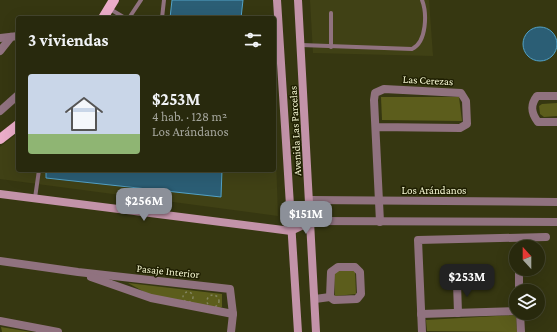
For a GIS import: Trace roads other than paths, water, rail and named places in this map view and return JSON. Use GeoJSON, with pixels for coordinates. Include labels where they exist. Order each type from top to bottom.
{"type":"FeatureCollection","features":[{"type":"Feature","properties":{"kind":"main road","name":"Avenida Las Parcelas"},"geometry":{"type":"LineString","coordinates":[[277,0],[298,332]]}},
{"type":"Feature","properties":{"kind":"main road","name":"Avenida Las Parcelas"},"geometry":{"type":"LineString","coordinates":[[298,0],[312,221],[316,332]]}},
{"type":"Feature","properties":{"kind":"main road"},"geometry":{"type":"LineString","coordinates":[[104,16],[111,4]]}},
{"type":"Feature","properties":{"kind":"main road"},"geometry":{"type":"LineString","coordinates":[[0,139],[16,127]]}},
{"type":"Feature","properties":{"kind":"main road"},"geometry":{"type":"LineString","coordinates":[[0,194],[291,231],[312,221]]}},
{"type":"Feature","properties":{"kind":"street"},"geometry":{"type":"LineString","coordinates":[[0,38],[15,37]]}},
{"type":"Feature","properties":{"kind":"street"},"geometry":{"type":"LineString","coordinates":[[0,51],[15,37]]}},
{"type":"Feature","properties":{"kind":"street","name":"Las Cerezas"},"geometry":{"type":"LineString","coordinates":[[376,127],[460,128],[467,124],[466,101],[461,92],[384,89],[375,93],[376,127],[380,222]]}},
{"type":"Feature","properties":{"kind":"street"},"geometry":{"type":"LineString","coordinates":[[557,96],[537,96],[532,102],[532,114],[538,122],[557,122]]}},
{"type":"Feature","properties":{"kind":"street"},"geometry":{"type":"LineString","coordinates":[[0,111],[16,97]]}},
{"type":"Feature","properties":{"kind":"street","name":"Los Arándanos"},"geometry":{"type":"LineString","coordinates":[[310,200],[557,202]]}},
{"type":"Feature","properties":{"kind":"street"},"geometry":{"type":"LineString","coordinates":[[312,221],[557,222]]}},
{"type":"Feature","properties":{"kind":"street"},"geometry":{"type":"LineString","coordinates":[[422,332],[418,240],[546,237]]}},
{"type":"Feature","properties":{"kind":"street","name":"Pasaje Interior"},"geometry":{"type":"LineString","coordinates":[[0,261],[78,272],[230,288],[233,314],[231,332]]}},
{"type":"Feature","properties":{"kind":"street"},"geometry":{"type":"LineString","coordinates":[[316,299],[330,297],[334,300],[357,299],[361,294],[360,272],[355,267],[338,267],[331,272],[330,297]]}},
{"type":"Feature","properties":{"kind":"street","name":"Pasaje Interior"},"geometry":{"type":"LineString","coordinates":[[78,272],[151,298],[233,314]]}},
{"type":"Feature","properties":{"kind":"street"},"geometry":{"type":"LineString","coordinates":[[457,283],[458,313]]}},
{"type":"Feature","properties":{"kind":"street"},"geometry":{"type":"LineString","coordinates":[[421,314],[509,311]]}},
{"type":"Feature","properties":{"kind":"street"},"geometry":{"type":"LineString","coordinates":[[520,320],[521,332]]}},
{"type":"Feature","properties":{"kind":"street"},"geometry":{"type":"LineString","coordinates":[[0,321],[37,330],[58,332]]}},
{"type":"Feature","properties":{"kind":"lane"},"geometry":{"type":"LineString","coordinates":[[130,16],[141,0]]}},
{"type":"Feature","properties":{"kind":"lane"},"geometry":{"type":"LineString","coordinates":[[162,16],[164,0]]}},
{"type":"Feature","properties":{"kind":"lane"},"geometry":{"type":"LineString","coordinates":[[301,46],[405,49],[416,47],[423,40],[424,33],[422,0]]}},
{"type":"Feature","properties":{"kind":"lane"},"geometry":{"type":"LineString","coordinates":[[111,4],[123,16]]}},
{"type":"Feature","properties":{"kind":"lane"},"geometry":{"type":"LineString","coordinates":[[331,13],[331,47]]}},
{"type":"Feature","properties":{"kind":"lane"},"geometry":{"type":"LineString","coordinates":[[36,198],[40,172]]}}]}
